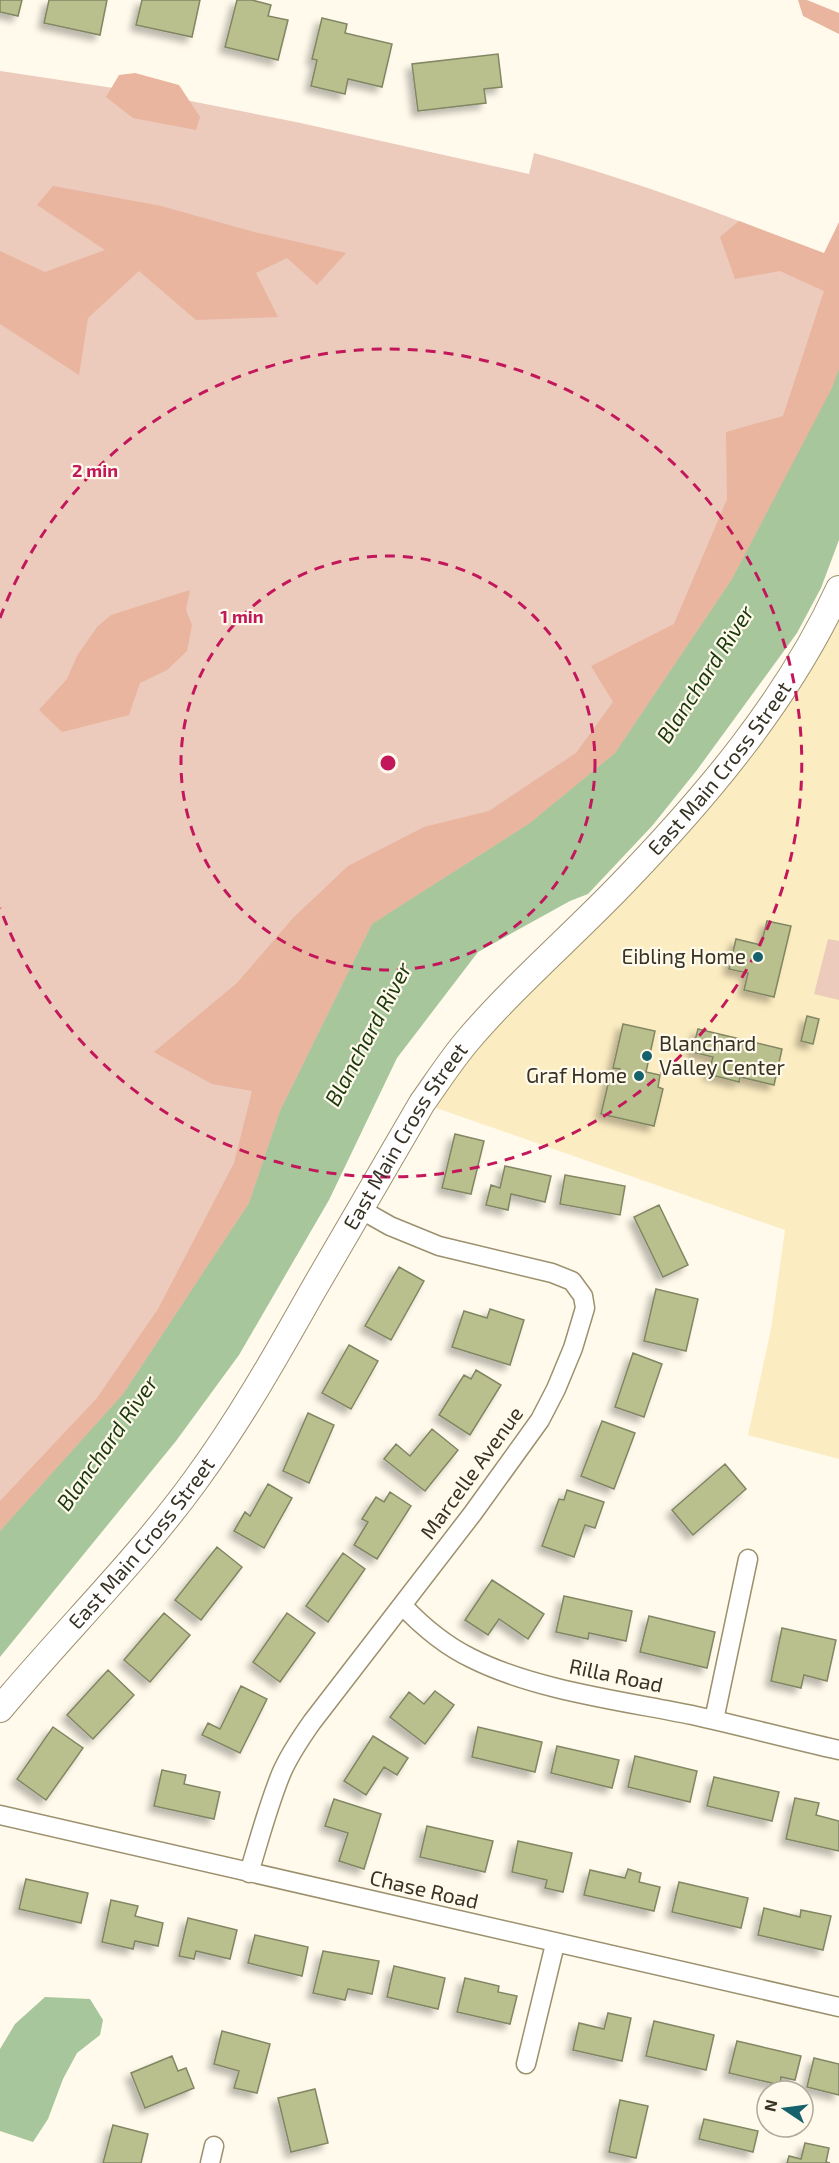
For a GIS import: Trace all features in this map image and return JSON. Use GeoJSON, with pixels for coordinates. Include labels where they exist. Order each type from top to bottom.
{"type":"FeatureCollection","features":[{"type":"Feature","properties":{"kind":"main road","name":"East Main Cross Street"},"geometry":{"type":"LineString","coordinates":[[0,1709],[130,1563],[196,1480],[233,1426],[273,1360],[422,1103],[467,1041],[666,837],[716,778],[756,727],[807,651],[839,589]]}},
{"type":"Feature","properties":{"kind":"street","name":"Marcelle Avenue"},"geometry":{"type":"LineString","coordinates":[[249,1873],[274,1792],[293,1749],[473,1513],[540,1420],[573,1348],[585,1308],[583,1296],[572,1281],[552,1273],[439,1246],[390,1226],[360,1209]]}},
{"type":"Feature","properties":{"kind":"street"},"geometry":{"type":"LineString","coordinates":[[714,1720],[748,1559]]}},
{"type":"Feature","properties":{"kind":"street","name":"Rilla Road"},"geometry":{"type":"LineString","coordinates":[[402,1606],[447,1645],[494,1669],[570,1690],[714,1720],[839,1750]]}},
{"type":"Feature","properties":{"kind":"street","name":"Chase Road"},"geometry":{"type":"LineString","coordinates":[[0,1815],[555,1944],[839,2007]]}},
{"type":"Feature","properties":{"kind":"street"},"geometry":{"type":"LineString","coordinates":[[526,2064],[555,1944]]}},
{"type":"Feature","properties":{"kind":"shaded area"},"geometry":{"type":"Polygon","coordinates":[[[798,0],[807,0],[839,13],[839,34],[803,16],[798,0]]]}},
{"type":"Feature","properties":{"kind":"shaded area"},"geometry":{"type":"Polygon","coordinates":[[[0,71],[160,95],[296,122],[529,174],[534,153],[680,199],[824,254],[839,432],[623,803],[413,951],[0,1597],[0,71]]]}},
{"type":"Feature","properties":{"kind":"shaded area"},"geometry":{"type":"Polygon","coordinates":[[[135,73],[179,85],[200,117],[196,130],[133,118],[106,97],[119,75],[135,73]]]}},
{"type":"Feature","properties":{"kind":"shaded area"},"geometry":{"type":"Polygon","coordinates":[[[53,186],[161,206],[254,232],[346,253],[317,285],[287,258],[256,273],[278,317],[196,320],[139,271],[88,318],[79,375],[0,324],[0,251],[45,272],[105,250],[37,205],[53,186]]]}},
{"type":"Feature","properties":{"kind":"shaded area"},"geometry":{"type":"Polygon","coordinates":[[[739,221],[824,253],[839,222],[839,370],[834,386],[732,579],[615,753],[530,823],[372,924],[280,1111],[249,1203],[123,1394],[0,1531],[0,1501],[97,1398],[158,1309],[234,1163],[252,1091],[212,1084],[154,1052],[237,983],[293,918],[348,866],[424,827],[489,811],[576,753],[613,702],[591,666],[674,624],[727,499],[726,432],[783,416],[824,291],[780,271],[735,279],[720,237],[739,221]]]}},
{"type":"Feature","properties":{"kind":"shaded area","name":"Blanchard Valley Center"},"geometry":{"type":"Polygon","coordinates":[[[839,589],[839,1459],[748,1435],[771,1329],[785,1230],[422,1103],[666,837],[839,589]]]}},
{"type":"Feature","properties":{"kind":"shaded area"},"geometry":{"type":"Polygon","coordinates":[[[190,590],[186,610],[192,625],[187,651],[167,670],[140,683],[129,715],[62,732],[39,710],[67,679],[77,656],[97,627],[111,615],[190,590]]]}},
{"type":"Feature","properties":{"kind":"shaded area"},"geometry":{"type":"Polygon","coordinates":[[[828,939],[839,941],[839,1000],[814,994],[828,939]]]}},
{"type":"Feature","properties":{"kind":"water","name":"Blanchard River"},"geometry":{"type":"Polygon","coordinates":[[[839,369],[839,540],[821,588],[797,633],[697,770],[652,826],[588,894],[570,901],[478,952],[397,1058],[329,1200],[239,1355],[176,1441],[0,1657],[0,1531],[123,1394],[249,1203],[280,1111],[372,924],[530,823],[615,753],[732,579],[832,388],[839,369]]]}},
{"type":"Feature","properties":{"kind":"water"},"geometry":{"type":"Polygon","coordinates":[[[45,1997],[90,1999],[103,2020],[100,2035],[77,2053],[63,2079],[48,2119],[33,2142],[0,2131],[0,2049],[15,2024],[45,1997]]]}},
{"type":"Feature","properties":{"kind":"building"},"geometry":{"type":"Polygon","coordinates":[[[0,0],[22,0],[18,16],[0,12],[0,0]]]}},
{"type":"Feature","properties":{"kind":"building"},"geometry":{"type":"Polygon","coordinates":[[[49,0],[107,0],[100,35],[44,23],[49,0]]]}},
{"type":"Feature","properties":{"kind":"building"},"geometry":{"type":"Polygon","coordinates":[[[142,0],[200,0],[192,37],[136,25],[142,0]]]}},
{"type":"Feature","properties":{"kind":"building"},"geometry":{"type":"Polygon","coordinates":[[[237,0],[252,0],[271,5],[268,16],[288,20],[278,60],[225,47],[237,0]]]}},
{"type":"Feature","properties":{"kind":"building"},"geometry":{"type":"Polygon","coordinates":[[[322,18],[347,24],[345,33],[392,44],[382,87],[348,79],[345,94],[311,86],[317,60],[312,59],[322,18]]]}},
{"type":"Feature","properties":{"kind":"building"},"geometry":{"type":"Polygon","coordinates":[[[498,54],[502,87],[484,89],[486,103],[418,111],[412,64],[498,54]]]}},
{"type":"Feature","properties":{"kind":"building","name":"Eibling Home"},"geometry":{"type":"Polygon","coordinates":[[[767,921],[791,926],[774,997],[744,990],[748,973],[729,969],[736,939],[761,945],[767,921]]]}},
{"type":"Feature","properties":{"kind":"building"},"geometry":{"type":"Polygon","coordinates":[[[807,1016],[819,1019],[813,1044],[801,1041],[807,1016]]]}},
{"type":"Feature","properties":{"kind":"building","name":"Graf Home"},"geometry":{"type":"Polygon","coordinates":[[[623,1024],[655,1031],[646,1072],[660,1075],[658,1087],[663,1089],[654,1126],[601,1114],[610,1076],[618,1078],[620,1069],[613,1068],[623,1024]]]}},
{"type":"Feature","properties":{"kind":"building"},"geometry":{"type":"Polygon","coordinates":[[[698,1029],[782,1049],[774,1085],[740,1077],[739,1082],[708,1074],[713,1057],[692,1052],[698,1029]]]}},
{"type":"Feature","properties":{"kind":"building"},"geometry":{"type":"Polygon","coordinates":[[[455,1134],[484,1141],[471,1194],[442,1188],[455,1134]]]}},
{"type":"Feature","properties":{"kind":"building"},"geometry":{"type":"Polygon","coordinates":[[[505,1166],[551,1176],[545,1202],[511,1194],[508,1210],[486,1205],[491,1185],[500,1188],[505,1166]]]}},
{"type":"Feature","properties":{"kind":"building"},"geometry":{"type":"Polygon","coordinates":[[[565,1175],[625,1186],[620,1215],[560,1204],[565,1175]]]}},
{"type":"Feature","properties":{"kind":"building"},"geometry":{"type":"Polygon","coordinates":[[[659,1205],[688,1265],[663,1277],[634,1217],[659,1205]]]}},
{"type":"Feature","properties":{"kind":"building"},"geometry":{"type":"Polygon","coordinates":[[[399,1267],[424,1281],[391,1340],[365,1326],[399,1267]]]}},
{"type":"Feature","properties":{"kind":"building"},"geometry":{"type":"Polygon","coordinates":[[[656,1289],[698,1299],[686,1351],[644,1341],[656,1289]]]}},
{"type":"Feature","properties":{"kind":"building"},"geometry":{"type":"Polygon","coordinates":[[[490,1309],[524,1320],[510,1365],[452,1347],[464,1311],[487,1318],[490,1309]]]}},
{"type":"Feature","properties":{"kind":"building"},"geometry":{"type":"Polygon","coordinates":[[[349,1345],[378,1361],[351,1409],[322,1393],[349,1345]]]}},
{"type":"Feature","properties":{"kind":"building"},"geometry":{"type":"Polygon","coordinates":[[[633,1353],[662,1364],[644,1417],[615,1407],[633,1353]]]}},
{"type":"Feature","properties":{"kind":"building"},"geometry":{"type":"Polygon","coordinates":[[[476,1370],[501,1385],[470,1435],[439,1415],[464,1375],[471,1379],[476,1370]]]}},
{"type":"Feature","properties":{"kind":"building"},"geometry":{"type":"Polygon","coordinates":[[[308,1413],[334,1425],[309,1483],[283,1471],[308,1413]]]}},
{"type":"Feature","properties":{"kind":"building"},"geometry":{"type":"Polygon","coordinates":[[[602,1421],[635,1433],[614,1489],[581,1476],[602,1421]]]}},
{"type":"Feature","properties":{"kind":"building"},"geometry":{"type":"Polygon","coordinates":[[[432,1429],[458,1450],[425,1491],[384,1459],[396,1444],[410,1456],[432,1429]]]}},
{"type":"Feature","properties":{"kind":"building"},"geometry":{"type":"Polygon","coordinates":[[[725,1464],[746,1489],[693,1535],[672,1510],[725,1464]]]}},
{"type":"Feature","properties":{"kind":"building"},"geometry":{"type":"Polygon","coordinates":[[[268,1484],[292,1498],[264,1548],[234,1531],[245,1512],[250,1516],[268,1484]]]}},
{"type":"Feature","properties":{"kind":"building"},"geometry":{"type":"Polygon","coordinates":[[[567,1490],[604,1502],[595,1528],[585,1525],[574,1557],[542,1546],[559,1499],[564,1500],[567,1490]]]}},
{"type":"Feature","properties":{"kind":"building"},"geometry":{"type":"Polygon","coordinates":[[[390,1492],[411,1506],[377,1559],[354,1545],[368,1522],[362,1519],[376,1497],[384,1502],[390,1492]]]}},
{"type":"Feature","properties":{"kind":"building"},"geometry":{"type":"Polygon","coordinates":[[[217,1547],[242,1567],[201,1620],[175,1600],[217,1547]]]}},
{"type":"Feature","properties":{"kind":"building"},"geometry":{"type":"Polygon","coordinates":[[[343,1553],[365,1569],[328,1622],[306,1606],[343,1553]]]}},
{"type":"Feature","properties":{"kind":"building"},"geometry":{"type":"Polygon","coordinates":[[[492,1580],[544,1614],[528,1639],[499,1619],[488,1635],[465,1620],[492,1580]]]}},
{"type":"Feature","properties":{"kind":"building"},"geometry":{"type":"Polygon","coordinates":[[[564,1596],[632,1611],[626,1641],[589,1633],[588,1639],[556,1632],[564,1596]]]}},
{"type":"Feature","properties":{"kind":"building"},"geometry":{"type":"Polygon","coordinates":[[[164,1613],[190,1635],[150,1682],[124,1660],[164,1613]]]}},
{"type":"Feature","properties":{"kind":"building"},"geometry":{"type":"Polygon","coordinates":[[[287,1613],[315,1633],[280,1682],[253,1662],[287,1613]]]}},
{"type":"Feature","properties":{"kind":"building"},"geometry":{"type":"Polygon","coordinates":[[[649,1616],[715,1632],[707,1668],[640,1652],[649,1616]]]}},
{"type":"Feature","properties":{"kind":"building"},"geometry":{"type":"Polygon","coordinates":[[[782,1628],[836,1640],[827,1681],[804,1675],[801,1688],[771,1681],[782,1628]]]}},
{"type":"Feature","properties":{"kind":"building"},"geometry":{"type":"Polygon","coordinates":[[[108,1670],[134,1695],[93,1739],[67,1715],[108,1670]]]}},
{"type":"Feature","properties":{"kind":"building"},"geometry":{"type":"Polygon","coordinates":[[[241,1686],[267,1699],[240,1753],[202,1735],[208,1723],[220,1729],[241,1686]]]}},
{"type":"Feature","properties":{"kind":"building"},"geometry":{"type":"Polygon","coordinates":[[[435,1691],[454,1705],[425,1744],[390,1717],[409,1692],[424,1704],[435,1691]]]}},
{"type":"Feature","properties":{"kind":"building"},"geometry":{"type":"Polygon","coordinates":[[[53,1727],[83,1748],[46,1800],[17,1779],[53,1727]]]}},
{"type":"Feature","properties":{"kind":"building"},"geometry":{"type":"Polygon","coordinates":[[[478,1727],[542,1742],[535,1772],[472,1757],[478,1727]]]}},
{"type":"Feature","properties":{"kind":"building"},"geometry":{"type":"Polygon","coordinates":[[[373,1736],[408,1758],[397,1775],[384,1767],[366,1795],[344,1781],[373,1736]]]}},
{"type":"Feature","properties":{"kind":"building"},"geometry":{"type":"Polygon","coordinates":[[[557,1746],[619,1760],[612,1788],[551,1773],[557,1746]]]}},
{"type":"Feature","properties":{"kind":"building"},"geometry":{"type":"Polygon","coordinates":[[[635,1756],[697,1771],[690,1802],[628,1787],[635,1756]]]}},
{"type":"Feature","properties":{"kind":"building"},"geometry":{"type":"Polygon","coordinates":[[[162,1770],[186,1775],[184,1784],[220,1792],[214,1819],[154,1806],[162,1770]]]}},
{"type":"Feature","properties":{"kind":"building"},"geometry":{"type":"Polygon","coordinates":[[[714,1777],[779,1792],[772,1821],[707,1806],[714,1777]]]}},
{"type":"Feature","properties":{"kind":"building"},"geometry":{"type":"Polygon","coordinates":[[[795,1798],[819,1803],[816,1815],[839,1821],[839,1851],[786,1839],[795,1798]]]}},
{"type":"Feature","properties":{"kind":"building"},"geometry":{"type":"Polygon","coordinates":[[[334,1799],[381,1814],[364,1869],[339,1861],[348,1833],[325,1826],[334,1799]]]}},
{"type":"Feature","properties":{"kind":"building"},"geometry":{"type":"Polygon","coordinates":[[[427,1826],[493,1841],[485,1872],[420,1857],[427,1826]]]}},
{"type":"Feature","properties":{"kind":"building"},"geometry":{"type":"Polygon","coordinates":[[[518,1841],[572,1853],[563,1892],[545,1888],[547,1880],[512,1872],[518,1841]]]}},
{"type":"Feature","properties":{"kind":"building"},"geometry":{"type":"Polygon","coordinates":[[[628,1869],[641,1873],[639,1882],[660,1887],[654,1911],[584,1895],[590,1870],[625,1878],[628,1869]]]}},
{"type":"Feature","properties":{"kind":"building"},"geometry":{"type":"Polygon","coordinates":[[[26,1879],[88,1893],[81,1923],[19,1909],[26,1879]]]}},
{"type":"Feature","properties":{"kind":"building"},"geometry":{"type":"Polygon","coordinates":[[[679,1882],[748,1898],[741,1928],[672,1912],[679,1882]]]}},
{"type":"Feature","properties":{"kind":"building"},"geometry":{"type":"Polygon","coordinates":[[[111,1900],[138,1906],[135,1916],[163,1923],[158,1946],[135,1941],[133,1949],[102,1942],[111,1900]]]}},
{"type":"Feature","properties":{"kind":"building"},"geometry":{"type":"Polygon","coordinates":[[[764,1908],[800,1917],[801,1910],[831,1916],[823,1950],[758,1935],[764,1908]]]}},
{"type":"Feature","properties":{"kind":"building"},"geometry":{"type":"Polygon","coordinates":[[[188,1918],[237,1930],[230,1959],[196,1951],[194,1959],[179,1956],[188,1918]]]}},
{"type":"Feature","properties":{"kind":"building"},"geometry":{"type":"Polygon","coordinates":[[[255,1935],[308,1947],[302,1976],[248,1963],[255,1935]]]}},
{"type":"Feature","properties":{"kind":"building"},"geometry":{"type":"Polygon","coordinates":[[[323,1951],[379,1961],[372,1994],[348,1989],[345,2000],[313,1993],[323,1951]]]}},
{"type":"Feature","properties":{"kind":"building"},"geometry":{"type":"Polygon","coordinates":[[[394,1966],[445,1978],[438,2009],[387,1997],[394,1966]]]}},
{"type":"Feature","properties":{"kind":"building"},"geometry":{"type":"Polygon","coordinates":[[[465,1978],[499,1986],[498,1992],[517,1996],[510,2024],[457,2012],[465,1978]]]}},
{"type":"Feature","properties":{"kind":"building"},"geometry":{"type":"Polygon","coordinates":[[[608,2013],[631,2018],[622,2061],[573,2050],[579,2023],[604,2029],[608,2013]]]}},
{"type":"Feature","properties":{"kind":"building"},"geometry":{"type":"Polygon","coordinates":[[[654,2021],[714,2035],[706,2070],[646,2056],[654,2021]]]}},
{"type":"Feature","properties":{"kind":"building"},"geometry":{"type":"Polygon","coordinates":[[[222,2031],[270,2044],[257,2093],[234,2088],[239,2071],[214,2064],[222,2031]]]}},
{"type":"Feature","properties":{"kind":"building"},"geometry":{"type":"Polygon","coordinates":[[[737,2041],[801,2056],[795,2079],[781,2077],[781,2079],[755,2079],[729,2073],[737,2041]]]}},
{"type":"Feature","properties":{"kind":"building"},"geometry":{"type":"Polygon","coordinates":[[[172,2056],[178,2071],[186,2068],[194,2088],[145,2108],[131,2073],[172,2056]]]}},
{"type":"Feature","properties":{"kind":"building"},"geometry":{"type":"Polygon","coordinates":[[[814,2058],[839,2064],[839,2095],[815,2089],[815,2079],[809,2079],[814,2058]]]}},
{"type":"Feature","properties":{"kind":"building"},"geometry":{"type":"Polygon","coordinates":[[[315,2089],[328,2143],[291,2152],[278,2098],[315,2089]]]}},
{"type":"Feature","properties":{"kind":"building"},"geometry":{"type":"Polygon","coordinates":[[[620,2100],[648,2106],[636,2158],[609,2152],[620,2100]]]}},
{"type":"Feature","properties":{"kind":"building"},"geometry":{"type":"Polygon","coordinates":[[[704,2119],[755,2130],[756,2139],[753,2152],[699,2139],[704,2119]]]}},
{"type":"Feature","properties":{"kind":"building"},"geometry":{"type":"Polygon","coordinates":[[[113,2125],[148,2134],[141,2163],[103,2163],[113,2125]]]}},
{"type":"Feature","properties":{"kind":"building"},"geometry":{"type":"Polygon","coordinates":[[[805,2143],[829,2148],[826,2162],[830,2163],[787,2163],[789,2156],[801,2159],[805,2143]]]}},
{"type":"Feature","properties":{"kind":"place","name":"Eibling Home"},"geometry":{"type":"Point","coordinates":[758,957]}},
{"type":"Feature","properties":{"kind":"place","name":"Blanchard Valley Center"},"geometry":{"type":"Point","coordinates":[647,1056]}},
{"type":"Feature","properties":{"kind":"place","name":"Graf Home"},"geometry":{"type":"Point","coordinates":[639,1076]}}]}
